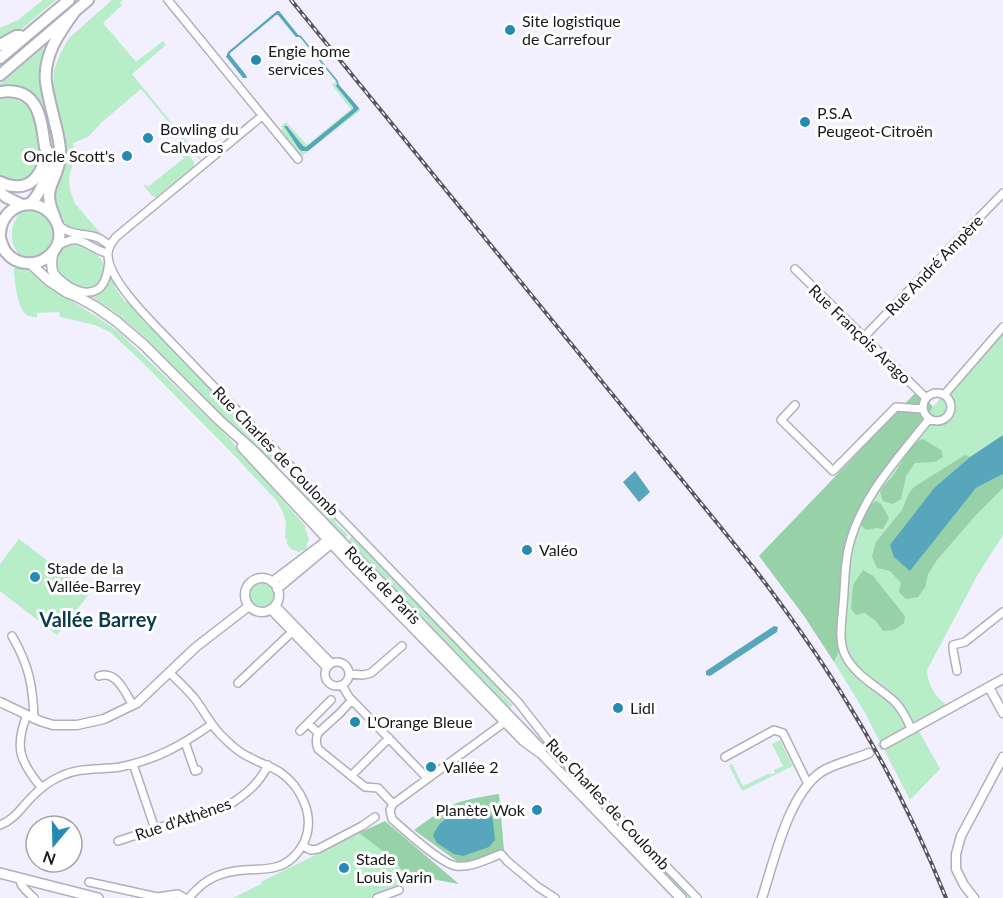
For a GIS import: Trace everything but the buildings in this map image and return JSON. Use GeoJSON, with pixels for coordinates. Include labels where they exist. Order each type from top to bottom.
{"type":"FeatureCollection","features":[{"type":"Feature","properties":{"kind":"main road"},"geometry":{"type":"LineString","coordinates":[[0,58],[69,0]]}},
{"type":"Feature","properties":{"kind":"main road"},"geometry":{"type":"LineString","coordinates":[[0,75],[88,0]]}},
{"type":"Feature","properties":{"kind":"main road"},"geometry":{"type":"LineString","coordinates":[[45,147],[49,154],[49,165],[38,194],[26,205],[15,208],[2,217],[0,228],[4,249],[10,257],[31,264],[46,259],[55,249],[59,236],[48,193],[60,153],[46,84],[46,67],[54,43],[75,11]]}},
{"type":"Feature","properties":{"kind":"main road"},"geometry":{"type":"LineString","coordinates":[[0,45],[16,36],[27,35]]}},
{"type":"Feature","properties":{"kind":"main road"},"geometry":{"type":"LineString","coordinates":[[0,92],[20,94],[34,104],[39,113],[45,147],[44,164],[37,177],[29,184],[18,187],[0,182]]}},
{"type":"Feature","properties":{"kind":"main road"},"geometry":{"type":"LineString","coordinates":[[0,192],[26,205],[46,209],[56,221]]}},
{"type":"Feature","properties":{"kind":"main road","name":"Route de Paris"},"geometry":{"type":"LineString","coordinates":[[55,249],[51,268],[53,274],[70,287],[78,297]]}},
{"type":"Feature","properties":{"kind":"main road","name":"Route de Paris"},"geometry":{"type":"LineString","coordinates":[[31,264],[48,280],[96,307],[137,339],[219,420],[251,459],[516,723],[540,748],[542,754]]}},
{"type":"Feature","properties":{"kind":"main road","name":"Route de Paris"},"geometry":{"type":"LineString","coordinates":[[333,539],[432,649],[524,741],[542,754],[681,898]]}},
{"type":"Feature","properties":{"kind":"main road"},"geometry":{"type":"LineString","coordinates":[[0,873],[98,898]]}},
{"type":"Feature","properties":{"kind":"street"},"geometry":{"type":"LineString","coordinates":[[168,0],[298,159]]}},
{"type":"Feature","properties":{"kind":"street"},"geometry":{"type":"LineString","coordinates":[[55,249],[70,240],[77,240],[104,253],[119,234],[262,116]]}},
{"type":"Feature","properties":{"kind":"street","name":"Rue André Ampère"},"geometry":{"type":"LineString","coordinates":[[864,337],[1003,193]]}},
{"type":"Feature","properties":{"kind":"street"},"geometry":{"type":"LineString","coordinates":[[56,221],[68,232],[100,239],[109,249]]}},
{"type":"Feature","properties":{"kind":"street","name":"Rue Charles de Coulomb"},"geometry":{"type":"LineString","coordinates":[[109,249],[109,262],[120,284],[136,305],[518,702],[564,761],[697,898]]}},
{"type":"Feature","properties":{"kind":"street"},"geometry":{"type":"LineString","coordinates":[[70,287],[84,292],[98,289],[105,280],[109,262]]}},
{"type":"Feature","properties":{"kind":"street","name":"Rue François Arago"},"geometry":{"type":"LineString","coordinates":[[795,270],[926,398]]}},
{"type":"Feature","properties":{"kind":"street"},"geometry":{"type":"LineString","coordinates":[[944,395],[1003,327]]}},
{"type":"Feature","properties":{"kind":"street"},"geometry":{"type":"LineString","coordinates":[[934,393],[944,395],[950,400],[950,412],[941,420],[929,419],[923,409],[924,401],[934,393]]}},
{"type":"Feature","properties":{"kind":"street"},"geometry":{"type":"LineString","coordinates":[[795,405],[781,420],[833,471],[896,407],[923,409]]}},
{"type":"Feature","properties":{"kind":"street"},"geometry":{"type":"LineString","coordinates":[[912,730],[898,706],[887,695],[866,681],[846,656],[842,639],[842,621],[847,558],[855,527],[872,495],[929,419]]}},
{"type":"Feature","properties":{"kind":"street"},"geometry":{"type":"LineString","coordinates":[[275,585],[333,539]]}},
{"type":"Feature","properties":{"kind":"street"},"geometry":{"type":"LineString","coordinates":[[259,578],[268,579],[275,585],[279,596],[273,607],[264,612],[249,606],[245,596],[249,584],[259,578]]}},
{"type":"Feature","properties":{"kind":"street"},"geometry":{"type":"LineString","coordinates":[[0,702],[46,724],[61,726],[86,724],[104,719],[133,705],[196,647],[249,606]]}},
{"type":"Feature","properties":{"kind":"street"},"geometry":{"type":"LineString","coordinates":[[273,607],[292,632],[329,665]]}},
{"type":"Feature","properties":{"kind":"street"},"geometry":{"type":"LineString","coordinates":[[273,607],[329,665]]}},
{"type":"Feature","properties":{"kind":"street"},"geometry":{"type":"LineString","coordinates":[[957,671],[953,645],[965,642],[1003,612]]}},
{"type":"Feature","properties":{"kind":"street"},"geometry":{"type":"LineString","coordinates":[[238,683],[292,632]]}},
{"type":"Feature","properties":{"kind":"street"},"geometry":{"type":"LineString","coordinates":[[12,636],[29,675],[34,697],[31,717],[21,735],[21,754],[26,768],[42,787]]}},
{"type":"Feature","properties":{"kind":"street"},"geometry":{"type":"LineString","coordinates":[[349,674],[371,674],[402,646]]}},
{"type":"Feature","properties":{"kind":"street"},"geometry":{"type":"LineString","coordinates":[[339,662],[344,664],[348,668],[348,680],[342,685],[335,686],[328,682],[325,675],[329,665],[339,662]]}},
{"type":"Feature","properties":{"kind":"street"},"geometry":{"type":"LineString","coordinates":[[88,882],[157,897],[178,894],[187,898],[206,880],[220,874],[279,867],[290,861],[303,846],[308,833],[308,812],[299,793],[280,773],[238,751],[222,737],[195,699],[169,672]]}},
{"type":"Feature","properties":{"kind":"street"},"geometry":{"type":"LineString","coordinates":[[99,676],[103,674],[115,678],[133,705]]}},
{"type":"Feature","properties":{"kind":"street"},"geometry":{"type":"LineString","coordinates":[[885,744],[1003,679]]}},
{"type":"Feature","properties":{"kind":"street"},"geometry":{"type":"LineString","coordinates":[[342,685],[352,700],[427,778]]}},
{"type":"Feature","properties":{"kind":"street"},"geometry":{"type":"LineString","coordinates":[[989,687],[1003,713]]}},
{"type":"Feature","properties":{"kind":"street"},"geometry":{"type":"LineString","coordinates":[[300,731],[331,700]]}},
{"type":"Feature","properties":{"kind":"street"},"geometry":{"type":"LineString","coordinates":[[352,700],[318,733],[316,742],[318,749],[364,787],[378,788],[393,804]]}},
{"type":"Feature","properties":{"kind":"street"},"geometry":{"type":"LineString","coordinates":[[516,723],[505,722],[393,804],[390,813],[392,819],[448,864],[463,866],[501,854],[538,887],[555,898]]}},
{"type":"Feature","properties":{"kind":"street"},"geometry":{"type":"LineString","coordinates":[[308,723],[318,733]]}},
{"type":"Feature","properties":{"kind":"street"},"geometry":{"type":"LineString","coordinates":[[0,825],[16,815],[42,787],[61,776],[89,769],[115,768],[161,755],[212,724]]}},
{"type":"Feature","properties":{"kind":"street"},"geometry":{"type":"LineString","coordinates":[[725,757],[774,730],[783,733],[808,784]]}},
{"type":"Feature","properties":{"kind":"street"},"geometry":{"type":"LineString","coordinates":[[351,776],[389,738]]}},
{"type":"Feature","properties":{"kind":"street"},"geometry":{"type":"LineString","coordinates":[[185,742],[195,771],[198,770]]}},
{"type":"Feature","properties":{"kind":"street"},"geometry":{"type":"LineString","coordinates":[[762,898],[788,820],[808,784],[829,768],[869,753]]}},
{"type":"Feature","properties":{"kind":"street"},"geometry":{"type":"LineString","coordinates":[[974,898],[956,869],[956,854],[964,831],[1003,757]]}},
{"type":"Feature","properties":{"kind":"street"},"geometry":{"type":"LineString","coordinates":[[133,764],[155,829]]}},
{"type":"Feature","properties":{"kind":"street","name":"Rue d'Athènes"},"geometry":{"type":"LineString","coordinates":[[118,841],[229,805],[256,785],[268,765]]}},
{"type":"Feature","properties":{"kind":"street"},"geometry":{"type":"LineString","coordinates":[[303,846],[311,850],[318,849],[375,817]]}},
{"type":"Feature","properties":{"kind":"street"},"geometry":{"type":"LineString","coordinates":[[20,878],[22,885],[34,898]]}},
{"type":"Feature","properties":{"kind":"street"},"geometry":{"type":"LineString","coordinates":[[377,898],[399,890]]}},
{"type":"Feature","properties":{"kind":"green space"},"geometry":{"type":"Polygon","coordinates":[[[43,0],[56,0],[19,31],[0,42],[0,28],[18,20],[43,0]]]}},
{"type":"Feature","properties":{"kind":"green space"},"geometry":{"type":"Polygon","coordinates":[[[112,0],[123,0],[120,2],[122,5],[103,23],[136,62],[163,41],[166,45],[132,74],[201,159],[141,89],[88,137],[73,143],[75,156],[69,178],[70,190],[75,204],[103,236],[69,228],[52,200],[62,145],[53,84],[54,70],[69,38],[112,0]]]}},
{"type":"Feature","properties":{"kind":"green space"},"geometry":{"type":"Polygon","coordinates":[[[51,41],[46,56],[57,144],[52,173],[48,129],[38,102],[29,92],[17,87],[0,87],[0,84],[51,41]]]}},
{"type":"Feature","properties":{"kind":"green space"},"geometry":{"type":"Polygon","coordinates":[[[336,81],[353,109],[306,147],[286,126],[302,151],[359,108],[361,110],[302,156],[281,130],[283,129],[281,126],[286,122],[307,145],[351,109],[332,85],[336,81]]]}},
{"type":"Feature","properties":{"kind":"green space"},"geometry":{"type":"Polygon","coordinates":[[[8,98],[29,107],[38,136],[38,168],[34,175],[21,183],[0,179],[0,99],[8,98]]]}},
{"type":"Feature","properties":{"kind":"green space"},"geometry":{"type":"Polygon","coordinates":[[[185,152],[194,162],[194,166],[156,197],[152,196],[144,186],[145,184],[148,187],[184,158],[181,154],[185,152]]]}},
{"type":"Feature","properties":{"kind":"green space"},"geometry":{"type":"Polygon","coordinates":[[[25,209],[43,213],[55,227],[53,246],[38,258],[22,257],[13,243],[13,225],[17,216],[25,209]]]}},
{"type":"Feature","properties":{"kind":"green space"},"geometry":{"type":"Polygon","coordinates":[[[73,243],[90,250],[104,263],[104,272],[100,280],[91,287],[80,288],[70,285],[57,269],[56,259],[61,250],[73,243]]]}},
{"type":"Feature","properties":{"kind":"green space"},"geometry":{"type":"Polygon","coordinates":[[[14,267],[32,273],[120,333],[229,438],[306,527],[309,539],[306,549],[299,552],[290,548],[285,538],[286,522],[276,500],[110,332],[95,325],[60,317],[59,312],[37,313],[37,317],[27,315],[18,300],[14,267]]]}},
{"type":"Feature","properties":{"kind":"green space"},"geometry":{"type":"Polygon","coordinates":[[[109,273],[116,284],[114,286],[125,302],[128,300],[293,473],[264,459],[148,340],[114,311],[87,294],[98,293],[105,288],[110,282],[109,273]]]}},
{"type":"Feature","properties":{"kind":"green space"},"geometry":{"type":"Polygon","coordinates":[[[1003,327],[1003,435],[970,457],[935,487],[890,545],[1003,474],[1003,535],[977,576],[927,670],[933,690],[947,705],[914,722],[940,769],[910,800],[864,711],[834,662],[842,644],[849,544],[858,520],[933,407],[1003,327]]]}},
{"type":"Feature","properties":{"kind":"green space"},"geometry":{"type":"Polygon","coordinates":[[[918,390],[933,407],[858,520],[849,544],[842,644],[834,662],[804,616],[759,556],[918,390]]]}},
{"type":"Feature","properties":{"kind":"green space"},"geometry":{"type":"Polygon","coordinates":[[[923,439],[941,450],[943,457],[935,462],[915,463],[906,476],[901,499],[893,504],[883,501],[880,492],[911,448],[923,439]]]}},
{"type":"Feature","properties":{"kind":"green space"},"geometry":{"type":"Polygon","coordinates":[[[965,455],[970,457],[935,487],[910,571],[976,488],[1003,474],[1003,488],[937,560],[918,597],[906,599],[899,592],[901,583],[890,571],[877,568],[872,557],[876,542],[902,510],[914,487],[965,455]]]}},
{"type":"Feature","properties":{"kind":"green space"},"geometry":{"type":"Polygon","coordinates":[[[280,474],[302,483],[337,519],[335,522],[348,535],[345,538],[280,474]]]}},
{"type":"Feature","properties":{"kind":"green space"},"geometry":{"type":"Polygon","coordinates":[[[876,501],[881,504],[889,518],[883,529],[866,530],[861,525],[862,522],[868,508],[876,501]]]}},
{"type":"Feature","properties":{"kind":"green space"},"geometry":{"type":"Polygon","coordinates":[[[352,536],[503,690],[501,693],[513,705],[507,710],[348,541],[352,536]]]}},
{"type":"Feature","properties":{"kind":"green space","name":"Stade de la Vallée-Barrey"},"geometry":{"type":"Polygon","coordinates":[[[19,539],[90,593],[57,635],[0,591],[0,564],[19,539]]]}},
{"type":"Feature","properties":{"kind":"green space"},"geometry":{"type":"Polygon","coordinates":[[[863,570],[873,576],[905,616],[904,623],[894,630],[883,631],[876,621],[865,613],[856,615],[851,609],[853,585],[863,570]]]}},
{"type":"Feature","properties":{"kind":"green space"},"geometry":{"type":"Polygon","coordinates":[[[262,583],[271,587],[275,596],[271,605],[262,609],[253,605],[249,596],[253,587],[262,583]]]}},
{"type":"Feature","properties":{"kind":"green space"},"geometry":{"type":"Polygon","coordinates":[[[780,740],[793,766],[742,791],[729,766],[732,764],[743,786],[770,773],[771,775],[775,773],[774,770],[783,766],[772,744],[780,740]]]}},
{"type":"Feature","properties":{"kind":"green space"},"geometry":{"type":"Polygon","coordinates":[[[543,747],[691,898],[688,898],[543,747]]]}},
{"type":"Feature","properties":{"kind":"green space"},"geometry":{"type":"Polygon","coordinates":[[[499,794],[504,850],[477,860],[458,862],[414,830],[441,811],[458,803],[499,794]]]}},
{"type":"Feature","properties":{"kind":"green space"},"geometry":{"type":"Polygon","coordinates":[[[385,821],[459,884],[421,877],[408,881],[394,861],[359,833],[385,821]]]}},
{"type":"Feature","properties":{"kind":"green space","name":"Stade Louis Varin"},"geometry":{"type":"Polygon","coordinates":[[[359,833],[394,861],[408,881],[370,898],[233,898],[261,882],[359,833]]]}},
{"type":"Feature","properties":{"kind":"water"},"geometry":{"type":"Polygon","coordinates":[[[277,11],[299,36],[296,37],[276,15],[230,53],[246,75],[247,78],[243,78],[226,57],[228,52],[277,11]]]}},
{"type":"Feature","properties":{"kind":"water"},"geometry":{"type":"Polygon","coordinates":[[[337,84],[359,108],[358,110],[308,151],[302,151],[284,126],[287,126],[306,147],[353,109],[336,86],[337,84]]]}},
{"type":"Feature","properties":{"kind":"water"},"geometry":{"type":"Polygon","coordinates":[[[1003,435],[1003,474],[976,488],[910,571],[894,557],[890,545],[935,487],[970,457],[1003,435]]]}},
{"type":"Feature","properties":{"kind":"water"},"geometry":{"type":"Polygon","coordinates":[[[635,471],[650,492],[639,502],[623,482],[635,471]]]}},
{"type":"Feature","properties":{"kind":"water"},"geometry":{"type":"Polygon","coordinates":[[[774,626],[778,627],[777,632],[710,676],[706,675],[706,671],[774,626]]]}},
{"type":"Feature","properties":{"kind":"water"},"geometry":{"type":"Polygon","coordinates":[[[478,804],[488,810],[492,818],[495,840],[489,847],[463,856],[454,854],[437,843],[433,836],[440,824],[451,815],[478,804]]]}},
{"type":"Feature","properties":{"kind":"waterway"},"geometry":{"type":"LineString","coordinates":[[298,36],[338,84]]}},
{"type":"Feature","properties":{"kind":"tunnel"},"geometry":{"type":"LineString","coordinates":[[869,753],[885,744]]}},
{"type":"Feature","properties":{"kind":"railway"},"geometry":{"type":"LineString","coordinates":[[291,0],[783,606],[837,686],[885,767],[946,898]]}},
{"type":"Feature","properties":{"kind":"place","name":"Site logistique de Carrefour"},"geometry":{"type":"Point","coordinates":[510,30]}},
{"type":"Feature","properties":{"kind":"place","name":"Engie home services"},"geometry":{"type":"Point","coordinates":[256,60]}},
{"type":"Feature","properties":{"kind":"place","name":"P.S.A Peugeot-Citroën"},"geometry":{"type":"Point","coordinates":[805,122]}},
{"type":"Feature","properties":{"kind":"place","name":"Bowling du Calvados"},"geometry":{"type":"Point","coordinates":[148,138]}},
{"type":"Feature","properties":{"kind":"place","name":"Oncle Scott's"},"geometry":{"type":"Point","coordinates":[127,156]}},
{"type":"Feature","properties":{"kind":"place","name":"Valéo"},"geometry":{"type":"Point","coordinates":[527,550]}},
{"type":"Feature","properties":{"kind":"place","name":"Stade de la Vallée-Barrey"},"geometry":{"type":"Point","coordinates":[35,577]}},
{"type":"Feature","properties":{"kind":"place","name":"Lidl"},"geometry":{"type":"Point","coordinates":[618,708]}},
{"type":"Feature","properties":{"kind":"place","name":"L'Orange Bleue"},"geometry":{"type":"Point","coordinates":[355,722]}},
{"type":"Feature","properties":{"kind":"place","name":"Vallée 2"},"geometry":{"type":"Point","coordinates":[431,767]}},
{"type":"Feature","properties":{"kind":"place","name":"Planète Wok"},"geometry":{"type":"Point","coordinates":[537,810]}},
{"type":"Feature","properties":{"kind":"place","name":"Stade Louis Varin"},"geometry":{"type":"Point","coordinates":[344,868]}},
{"type":"Feature","properties":{"kind":"district","name":"Vallée Barrey"},"geometry":{"type":"Point","coordinates":[98,620]}}]}
